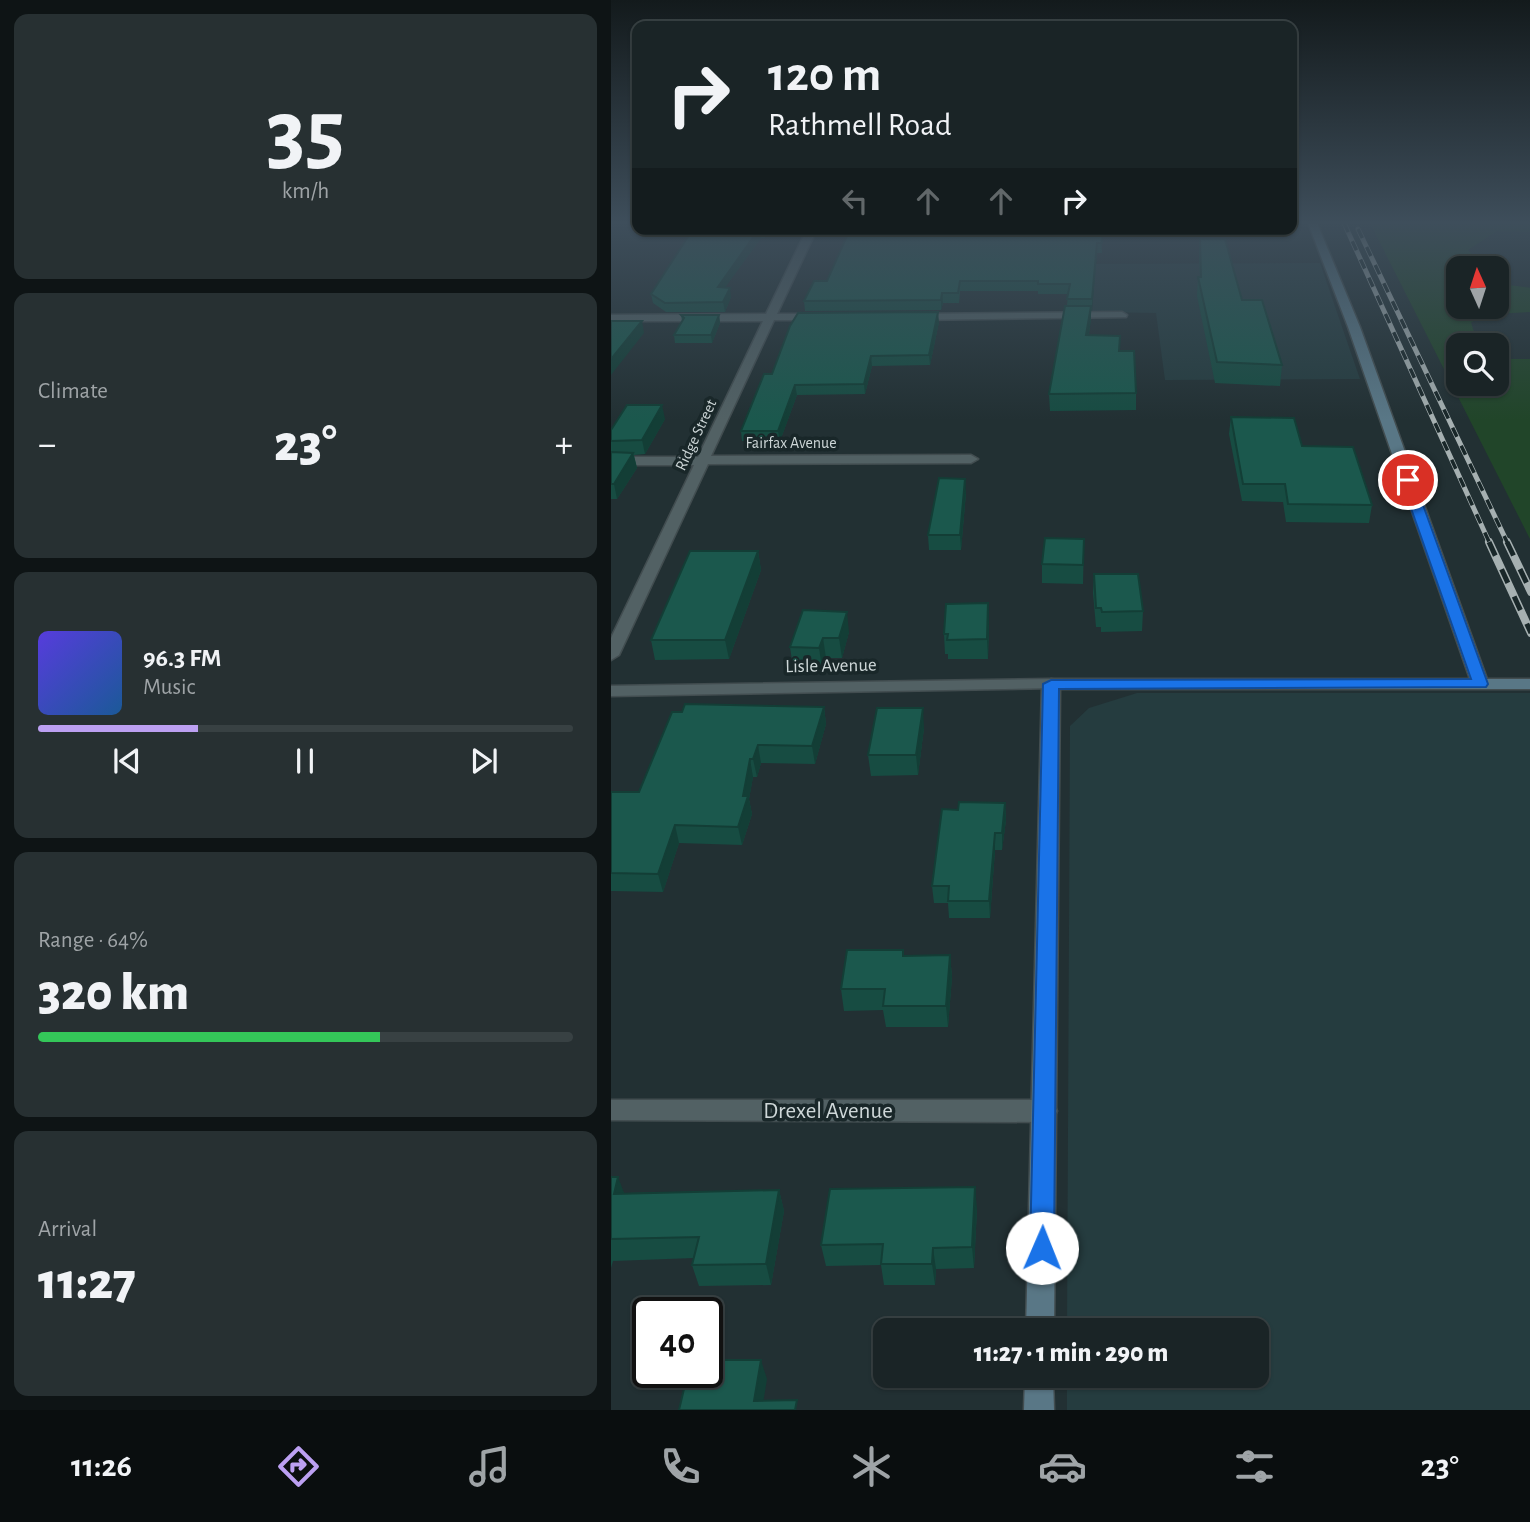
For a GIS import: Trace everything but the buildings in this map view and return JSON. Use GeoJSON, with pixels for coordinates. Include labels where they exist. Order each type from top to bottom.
{"type":"FeatureCollection","features":[{"type":"Feature","properties":{"kind":"street","name":"Ridge Street"},"geometry":{"type":"LineString","coordinates":[[611,655],[784,289]]}},
{"type":"Feature","properties":{"kind":"street"},"geometry":{"type":"LineString","coordinates":[[1339,289],[1480,684]]}},
{"type":"Feature","properties":{"kind":"street"},"geometry":{"type":"LineString","coordinates":[[903,317],[1122,316]]}},
{"type":"Feature","properties":{"kind":"street"},"geometry":{"type":"LineString","coordinates":[[611,318],[835,317]]}},
{"type":"Feature","properties":{"kind":"street","name":"Fairfax Avenue"},"geometry":{"type":"LineString","coordinates":[[611,461],[971,459]]}},
{"type":"Feature","properties":{"kind":"street"},"geometry":{"type":"LineString","coordinates":[[1040,1318],[1051,684],[1530,684]]}},
{"type":"Feature","properties":{"kind":"street","name":"Lisle Avenue"},"geometry":{"type":"LineString","coordinates":[[611,691],[1051,684]]}},
{"type":"Feature","properties":{"kind":"street","name":"Drexel Avenue"},"geometry":{"type":"LineString","coordinates":[[611,1110],[1045,1111]]}},
{"type":"Feature","properties":{"kind":"street"},"geometry":{"type":"LineString","coordinates":[[1039,1388],[1039,1410]]}},
{"type":"Feature","properties":{"kind":"shaded area"},"geometry":{"type":"Polygon","coordinates":[[[1093,289],[1329,289],[1360,379],[1165,380],[1156,313],[1092,312],[1093,289]]]}},
{"type":"Feature","properties":{"kind":"shaded area"},"geometry":{"type":"Polygon","coordinates":[[[1137,693],[1530,693],[1530,1410],[1067,1410],[1067,1388],[1269,1388],[1269,1318],[1067,1318],[1070,726],[1089,708],[1137,693]]]}},
{"type":"Feature","properties":{"kind":"green space"},"geometry":{"type":"Polygon","coordinates":[[[1403,289],[1446,289],[1446,319],[1480,319],[1471,322],[1474,333],[1446,333],[1446,373],[1403,289]]]}},
{"type":"Feature","properties":{"kind":"green space"},"geometry":{"type":"Polygon","coordinates":[[[1509,289],[1531,289],[1530,312],[1509,313],[1509,289]]]}},
{"type":"Feature","properties":{"kind":"green space"},"geometry":{"type":"Polygon","coordinates":[[[1509,359],[1530,359],[1530,539],[1458,396],[1509,396],[1509,359]]]}},
{"type":"Feature","properties":{"kind":"railway"},"geometry":{"type":"LineString","coordinates":[[1374,289],[1490,544]]}},
{"type":"Feature","properties":{"kind":"railway"},"geometry":{"type":"LineString","coordinates":[[1386,289],[1508,544]]}},
{"type":"Feature","properties":{"kind":"railway"},"geometry":{"type":"LineString","coordinates":[[1489,542],[1531,633]]}},
{"type":"Feature","properties":{"kind":"railway"},"geometry":{"type":"LineString","coordinates":[[1507,542],[1531,592]]}},
{"type":"Feature","properties":{"kind":"route"},"geometry":{"type":"LineString","coordinates":[[1042,1248],[1051,684],[1480,684],[1408,480]]}}]}
